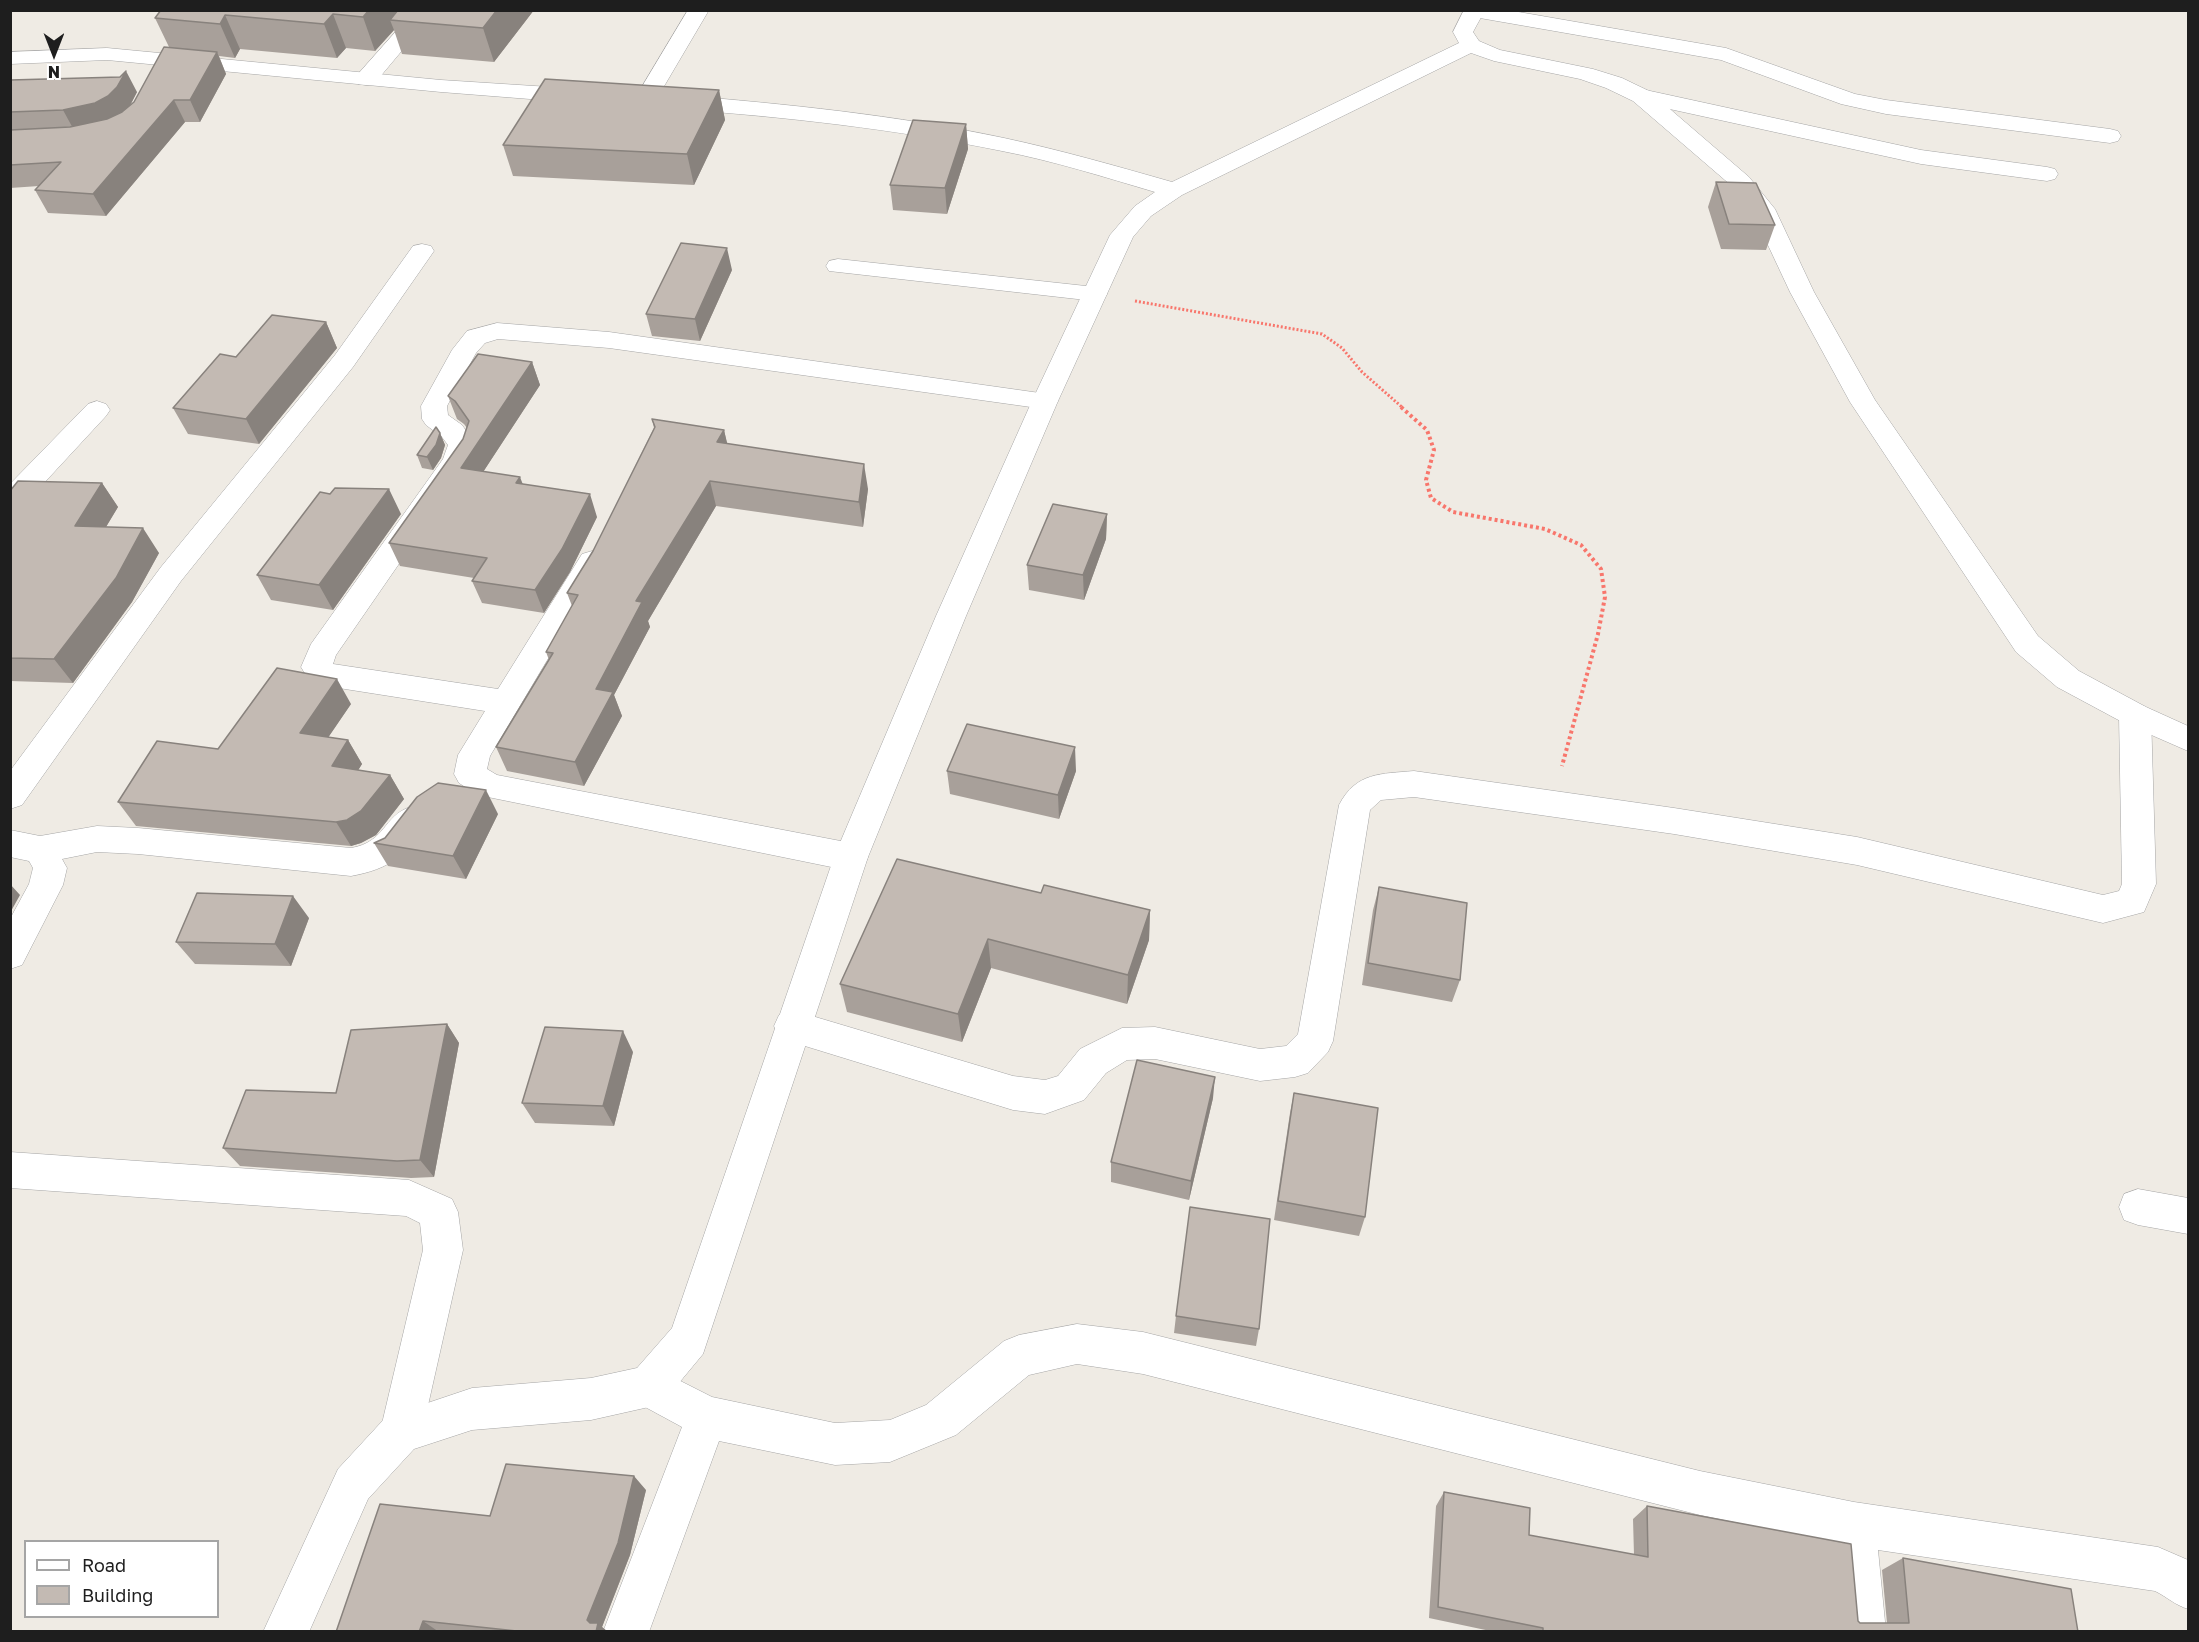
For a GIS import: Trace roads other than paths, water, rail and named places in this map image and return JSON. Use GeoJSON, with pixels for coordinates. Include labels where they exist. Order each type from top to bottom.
{"type":"FeatureCollection","features":[{"type":"Feature","properties":{"kind":"street"},"geometry":{"type":"LineString","coordinates":[[366,79],[426,10]]}},
{"type":"Feature","properties":{"kind":"street"},"geometry":{"type":"LineString","coordinates":[[645,100],[699,10]]}},
{"type":"Feature","properties":{"kind":"street"},"geometry":{"type":"LineString","coordinates":[[2047,174],[1921,157],[1641,96],[1614,83],[1585,74],[1494,55],[1471,45],[1463,32],[1474,11],[1726,54],[1849,99],[1886,107],[2110,136]]}},
{"type":"Feature","properties":{"kind":"street"},"geometry":{"type":"LineString","coordinates":[[286,1632],[353,1484],[401,1432],[472,1409],[591,1399],[649,1386],[688,1340],[792,1026],[851,857],[951,616],[1045,401],[1122,235],[1143,211],[1174,190],[1471,45]]}},
{"type":"Feature","properties":{"kind":"street"},"geometry":{"type":"LineString","coordinates":[[10,58],[107,54],[160,70],[366,79],[600,97]]}},
{"type":"Feature","properties":{"kind":"street"},"geometry":{"type":"LineString","coordinates":[[1641,96],[1741,182],[1763,209],[1802,292],[1863,402],[2027,644],[2068,679],[2135,715],[2188,739]]}},
{"type":"Feature","properties":{"kind":"street"},"geometry":{"type":"LineString","coordinates":[[622,99],[757,108],[869,122],[980,140],[1065,159],[1174,190]]}},
{"type":"Feature","properties":{"kind":"street"},"geometry":{"type":"LineString","coordinates":[[10,796],[171,574],[344,361],[423,251]]}},
{"type":"Feature","properties":{"kind":"street"},"geometry":{"type":"LineString","coordinates":[[838,266],[1095,294]]}},
{"type":"Feature","properties":{"kind":"street"},"geometry":{"type":"LineString","coordinates":[[505,702],[326,675],[316,667],[322,652],[456,461],[462,445],[452,431],[435,419],[434,406],[465,350],[476,337],[497,331],[609,340],[1045,401]]}},
{"type":"Feature","properties":{"kind":"street"},"geometry":{"type":"LineString","coordinates":[[10,502],[97,410]]}},
{"type":"Feature","properties":{"kind":"street"},"geometry":{"type":"LineString","coordinates":[[26,847],[97,839],[138,840],[351,862],[373,859],[388,850],[416,811],[437,794],[470,774],[474,755],[585,576],[605,534]]}},
{"type":"Feature","properties":{"kind":"street"},"geometry":{"type":"LineString","coordinates":[[792,1026],[1012,1093],[1045,1097],[1071,1088],[1093,1060],[1122,1044],[1155,1043],[1260,1065],[1295,1060],[1315,1041],[1355,805],[1373,788],[1414,784],[1674,821],[1857,851],[2103,909],[2132,902],[2139,884],[2135,715]]}},
{"type":"Feature","properties":{"kind":"street"},"geometry":{"type":"LineString","coordinates":[[470,774],[489,786],[851,857]]}},
{"type":"Feature","properties":{"kind":"street"},"geometry":{"type":"LineString","coordinates":[[10,954],[46,885],[50,868],[26,847]]}},
{"type":"Feature","properties":{"kind":"street"},"geometry":{"type":"LineString","coordinates":[[10,1170],[409,1198],[438,1212],[443,1250],[401,1432]]}},
{"type":"Feature","properties":{"kind":"street"},"geometry":{"type":"LineString","coordinates":[[2138,1208],[2188,1216]]}},
{"type":"Feature","properties":{"kind":"street"},"geometry":{"type":"LineString","coordinates":[[649,1386],[707,1417],[835,1444],[890,1441],[941,1420],[1019,1356],[1077,1344],[1143,1353],[1700,1492],[1854,1524],[2158,1569],[2188,1587]]}},
{"type":"Feature","properties":{"kind":"street"},"geometry":{"type":"LineString","coordinates":[[626,1632],[707,1417]]}},
{"type":"Feature","properties":{"kind":"street"},"geometry":{"type":"LineString","coordinates":[[1854,1524],[1863,1632]]}}]}
